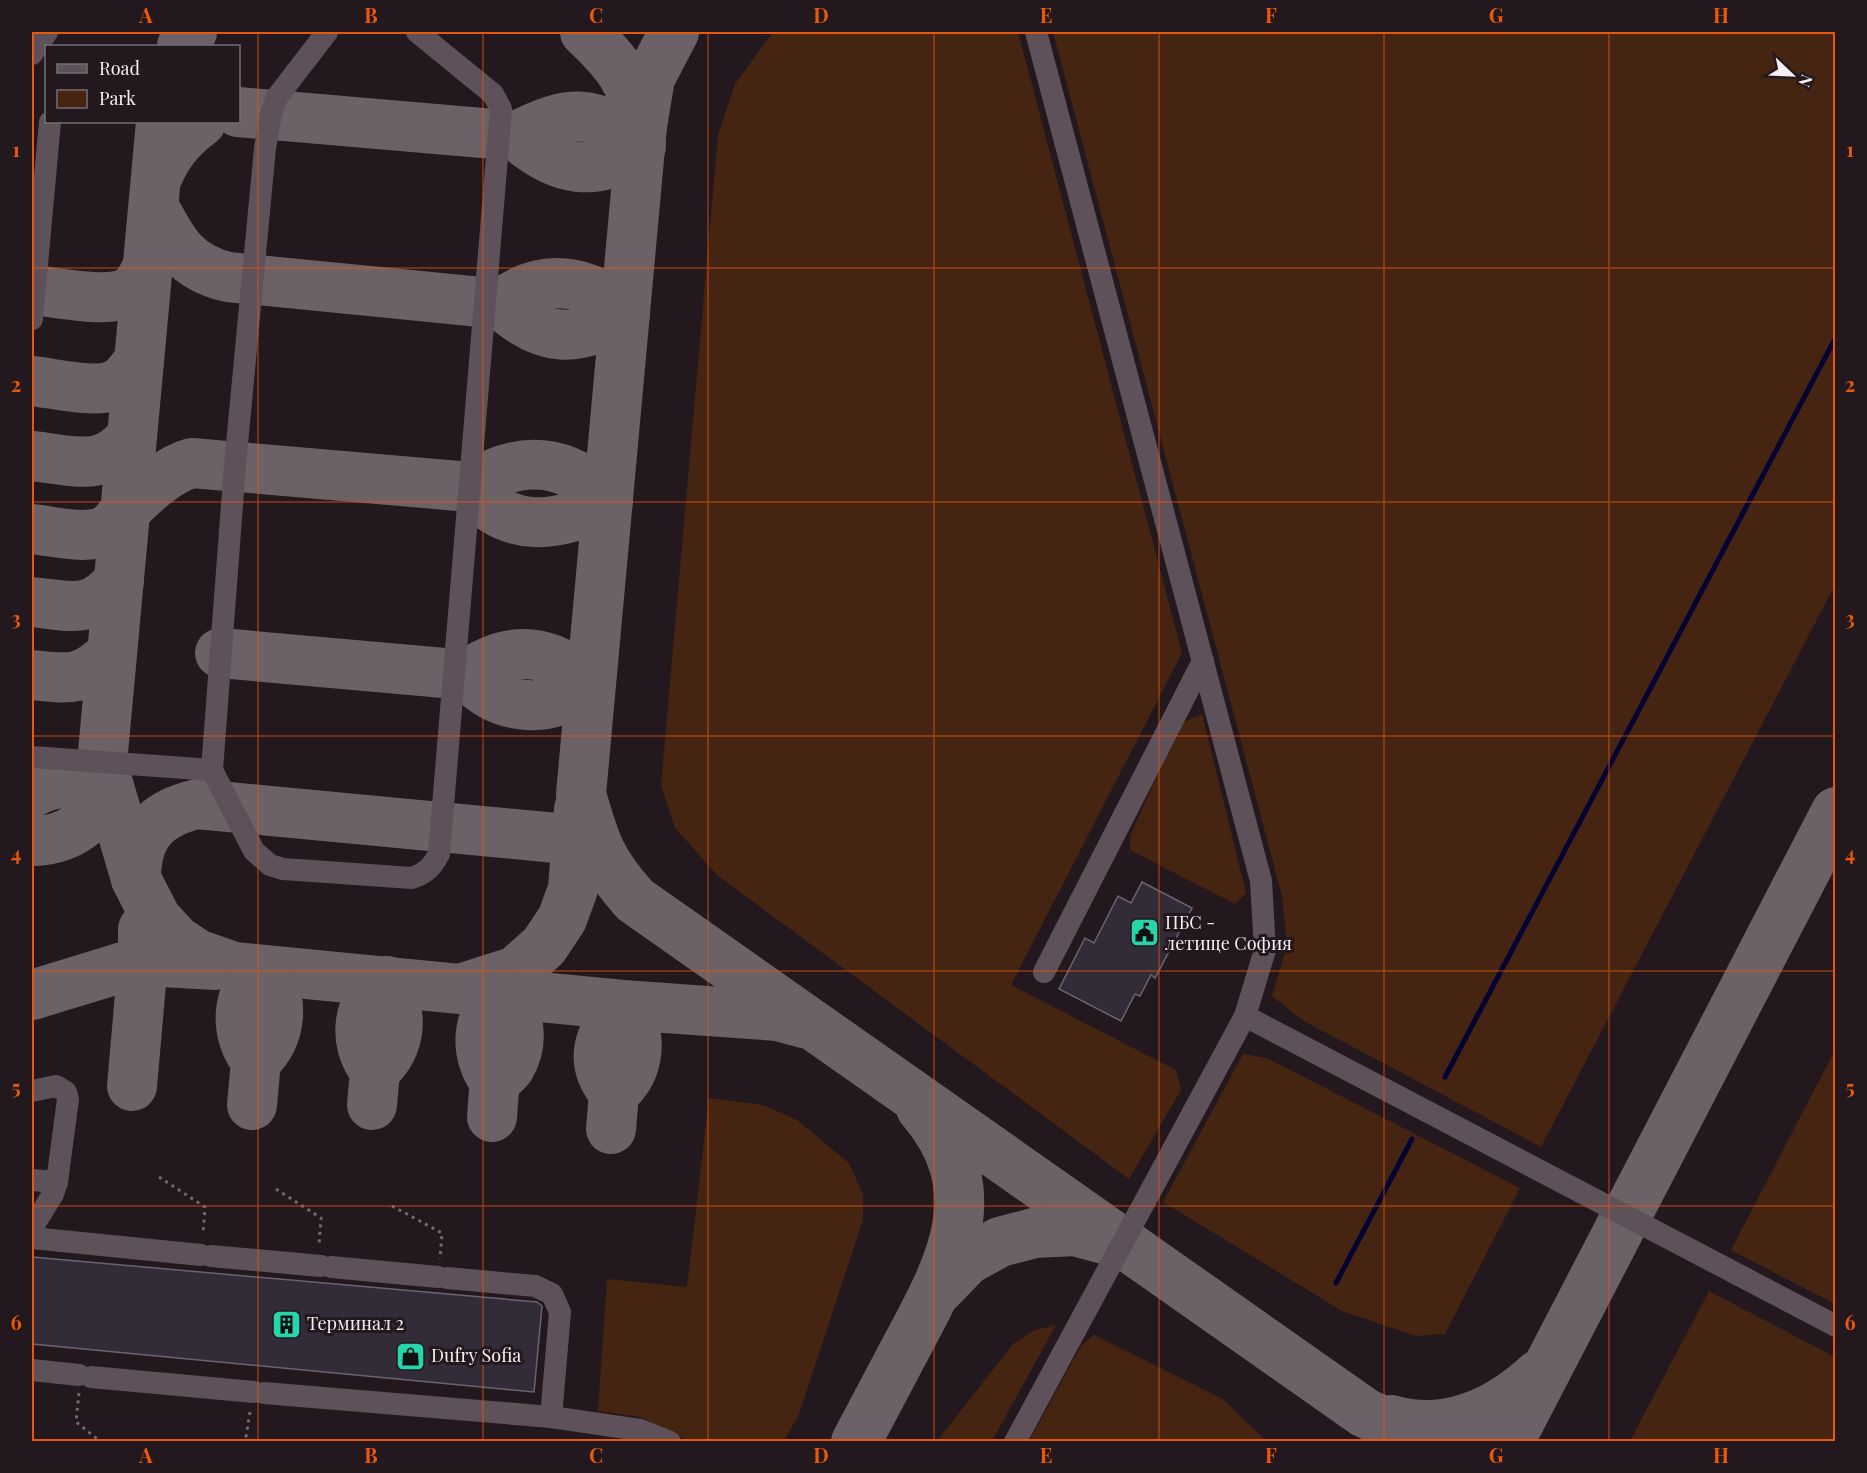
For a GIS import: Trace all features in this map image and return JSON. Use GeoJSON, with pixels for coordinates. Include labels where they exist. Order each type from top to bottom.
{"type":"FeatureCollection","features":[{"type":"Feature","properties":{"kind":"lane"},"geometry":{"type":"LineString","coordinates":[[32,54],[47,32]]}},
{"type":"Feature","properties":{"kind":"lane"},"geometry":{"type":"LineString","coordinates":[[327,32],[278,98],[271,114],[235,465],[212,770],[254,851],[270,866],[283,869],[412,878],[423,874],[433,866],[439,854],[501,109],[493,94],[417,32]]}},
{"type":"Feature","properties":{"kind":"lane"},"geometry":{"type":"LineString","coordinates":[[1015,1442],[1245,1016],[1265,950],[1261,881],[1036,32]]}},
{"type":"Feature","properties":{"kind":"lane"},"geometry":{"type":"LineString","coordinates":[[32,319],[50,123]]}},
{"type":"Feature","properties":{"kind":"lane"},"geometry":{"type":"LineString","coordinates":[[1044,972],[1203,661]]}},
{"type":"Feature","properties":{"kind":"lane"},"geometry":{"type":"LineString","coordinates":[[32,757],[212,770]]}},
{"type":"Feature","properties":{"kind":"lane"},"geometry":{"type":"LineString","coordinates":[[1245,1016],[1836,1326]]}},
{"type":"Feature","properties":{"kind":"lane"},"geometry":{"type":"LineString","coordinates":[[32,1091],[56,1086],[66,1092],[68,1099],[57,1182],[53,1194],[32,1228]]}},
{"type":"Feature","properties":{"kind":"lane"},"geometry":{"type":"LineString","coordinates":[[32,1180],[57,1182]]}},
{"type":"Feature","properties":{"kind":"lane"},"geometry":{"type":"LineString","coordinates":[[32,1238],[205,1250],[442,1272],[535,1286],[552,1294],[560,1312],[551,1417]]}},
{"type":"Feature","properties":{"kind":"lane"},"geometry":{"type":"LineString","coordinates":[[32,1370],[83,1381],[551,1417],[640,1430],[670,1442]]}},
{"type":"Feature","properties":{"kind":"path"},"geometry":{"type":"LineString","coordinates":[[159,1177],[205,1207],[205,1250]]}},
{"type":"Feature","properties":{"kind":"path"},"geometry":{"type":"LineString","coordinates":[[276,1189],[321,1218],[324,1261]]}},
{"type":"Feature","properties":{"kind":"path"},"geometry":{"type":"LineString","coordinates":[[392,1206],[442,1233],[442,1272]]}},
{"type":"Feature","properties":{"kind":"path"},"geometry":{"type":"LineString","coordinates":[[83,1381],[76,1422],[101,1442]]}},
{"type":"Feature","properties":{"kind":"green space"},"geometry":{"type":"Polygon","coordinates":[[[773,32],[1018,32],[1182,653],[1011,985],[1176,1070],[1181,1090],[1129,1179],[717,875],[675,828],[661,785],[718,135],[735,84],[773,32]]]}},
{"type":"Feature","properties":{"kind":"green space"},"geometry":{"type":"Polygon","coordinates":[[[1053,32],[1835,32],[1835,585],[1541,1147],[1304,1021],[1272,996],[1287,945],[1282,896],[1053,32]]]}},
{"type":"Feature","properties":{"kind":"green space"},"geometry":{"type":"Polygon","coordinates":[[[1202,714],[1246,893],[1235,904],[1130,850],[1130,836],[1181,723],[1202,714]]]}},
{"type":"Feature","properties":{"kind":"green space"},"geometry":{"type":"Polygon","coordinates":[[[1835,1050],[1835,1304],[1731,1250],[1835,1050]]]}},
{"type":"Feature","properties":{"kind":"green space"},"geometry":{"type":"Polygon","coordinates":[[[1243,1054],[1267,1058],[1520,1188],[1445,1334],[1416,1336],[1342,1311],[1163,1202],[1243,1054]]]}},
{"type":"Feature","properties":{"kind":"green space"},"geometry":{"type":"Polygon","coordinates":[[[709,1098],[763,1105],[797,1120],[849,1163],[863,1194],[863,1220],[799,1414],[784,1441],[689,1441],[640,1417],[598,1411],[607,1279],[687,1287],[709,1098]]]}},
{"type":"Feature","properties":{"kind":"green space"},"geometry":{"type":"Polygon","coordinates":[[[1709,1291],[1835,1357],[1835,1441],[1630,1441],[1709,1291]]]}},
{"type":"Feature","properties":{"kind":"green space"},"geometry":{"type":"Polygon","coordinates":[[[1056,1325],[992,1441],[937,1441],[1013,1344],[1035,1330],[1056,1325]]]}},
{"type":"Feature","properties":{"kind":"green space"},"geometry":{"type":"Polygon","coordinates":[[[1094,1335],[1223,1399],[1266,1441],[1029,1441],[1081,1346],[1094,1335]]]}},
{"type":"Feature","properties":{"kind":"building"},"geometry":{"type":"Polygon","coordinates":[[[1142,882],[1192,908],[1155,978],[1151,975],[1140,996],[1135,994],[1121,1021],[1059,989],[1085,938],[1094,943],[1118,896],[1131,903],[1142,882]]]}},
{"type":"Feature","properties":{"kind":"building","name":"Терминал 2"},"geometry":{"type":"Polygon","coordinates":[[[32,1257],[537,1302],[542,1306],[534,1392],[32,1344],[32,1257]]]}},
{"type":"Feature","properties":{"kind":"waterway"},"geometry":{"type":"LineString","coordinates":[[1445,1077],[1836,337]]}},
{"type":"Feature","properties":{"kind":"waterway"},"geometry":{"type":"LineString","coordinates":[[1336,1283],[1412,1139]]}},
{"type":"Feature","properties":{"kind":"taxiway"},"geometry":{"type":"LineString","coordinates":[[183,45],[192,32]]}},
{"type":"Feature","properties":{"kind":"taxiway"},"geometry":{"type":"LineString","coordinates":[[585,32],[607,54],[622,74],[633,96],[642,126]]}},
{"type":"Feature","properties":{"kind":"taxiway"},"geometry":{"type":"LineString","coordinates":[[674,32],[650,78],[642,126],[581,794],[600,851],[614,874],[635,900],[1365,1413],[1430,1442]]}},
{"type":"Feature","properties":{"kind":"taxiway"},"geometry":{"type":"LineString","coordinates":[[240,112],[517,136]]}},
{"type":"Feature","properties":{"kind":"taxiway"},"geometry":{"type":"LineString","coordinates":[[567,117],[581,117],[595,119],[609,125],[641,146],[608,164],[577,167],[562,164],[547,157],[517,136],[552,121],[567,117]]}},
{"type":"Feature","properties":{"kind":"taxiway"},"geometry":{"type":"LineString","coordinates":[[161,123],[102,763],[136,879],[156,918],[176,940],[197,954],[234,967],[623,1005],[778,1016],[804,1023]]}},
{"type":"Feature","properties":{"kind":"taxiway"},"geometry":{"type":"LineString","coordinates":[[156,180],[174,148],[200,123]]}},
{"type":"Feature","properties":{"kind":"taxiway"},"geometry":{"type":"LineString","coordinates":[[154,207],[182,252],[201,267],[228,277],[501,304],[533,287],[565,283],[596,293],[625,314],[592,330],[561,335],[531,326],[501,304]]}},
{"type":"Feature","properties":{"kind":"taxiway"},"geometry":{"type":"LineString","coordinates":[[32,290],[95,297],[120,295],[135,287],[148,266]]}},
{"type":"Feature","properties":{"kind":"taxiway"},"geometry":{"type":"LineString","coordinates":[[32,381],[84,388],[104,388],[121,382],[139,360]]}},
{"type":"Feature","properties":{"kind":"taxiway"},"geometry":{"type":"LineString","coordinates":[[32,456],[87,462],[99,460],[122,447],[132,435]]}},
{"type":"Feature","properties":{"kind":"taxiway"},"geometry":{"type":"LineString","coordinates":[[32,529],[78,535],[105,531],[158,481],[192,463],[470,487],[506,469],[524,465],[542,465],[576,476],[593,486],[608,501],[572,517],[535,522],[518,520],[501,513],[485,502],[470,487]]}},
{"type":"Feature","properties":{"kind":"taxiway"},"geometry":{"type":"LineString","coordinates":[[32,602],[80,606],[100,599],[119,580]]}},
{"type":"Feature","properties":{"kind":"taxiway"},"geometry":{"type":"LineString","coordinates":[[220,653],[467,675],[499,658],[530,654],[561,663],[590,684],[559,701],[527,705],[495,697],[467,675]]}},
{"type":"Feature","properties":{"kind":"taxiway"},"geometry":{"type":"LineString","coordinates":[[32,675],[66,677],[83,674],[111,654]]}},
{"type":"Feature","properties":{"kind":"taxiway"},"geometry":{"type":"LineString","coordinates":[[32,793],[60,783],[91,786],[109,793],[94,813],[77,828],[57,838],[32,841]]}},
{"type":"Feature","properties":{"kind":"taxiway"},"geometry":{"type":"LineString","coordinates":[[136,879],[140,850],[151,829],[170,814],[197,804],[577,840]]}},
{"type":"Feature","properties":{"kind":"taxiway"},"geometry":{"type":"LineString","coordinates":[[466,987],[516,971],[544,946],[562,919],[573,889],[579,809]]}},
{"type":"Feature","properties":{"kind":"taxiway"},"geometry":{"type":"LineString","coordinates":[[1509,1442],[1836,812]]}},
{"type":"Feature","properties":{"kind":"taxiway"},"geometry":{"type":"LineString","coordinates":[[132,1086],[143,961],[143,929]]}},
{"type":"Feature","properties":{"kind":"taxiway"},"geometry":{"type":"LineString","coordinates":[[32,995],[143,961],[216,965]]}},
{"type":"Feature","properties":{"kind":"taxiway"},"geometry":{"type":"LineString","coordinates":[[252,1105],[256,1061],[271,1041],[278,1017],[275,993],[263,970],[247,990],[241,1014],[244,1039],[256,1061]]}},
{"type":"Feature","properties":{"kind":"taxiway"},"geometry":{"type":"LineString","coordinates":[[372,1105],[375,1071],[391,1051],[398,1029],[396,1005],[387,981],[369,1000],[361,1023],[363,1048],[375,1071]]}},
{"type":"Feature","properties":{"kind":"taxiway"},"geometry":{"type":"LineString","coordinates":[[492,1117],[495,1085],[515,1058],[519,1039],[517,1020],[505,993],[488,1012],[481,1035],[483,1060],[496,1083]]}},
{"type":"Feature","properties":{"kind":"taxiway"},"geometry":{"type":"LineString","coordinates":[[611,1129],[614,1093],[630,1073],[636,1051],[634,1028],[623,1005],[608,1026],[599,1048],[601,1070],[614,1093]]}},
{"type":"Feature","properties":{"kind":"taxiway"},"geometry":{"type":"LineString","coordinates":[[856,1442],[940,1281],[951,1253],[957,1224],[959,1195],[954,1167],[942,1138],[921,1108]]}},
{"type":"Feature","properties":{"kind":"taxiway"},"geometry":{"type":"LineString","coordinates":[[937,1291],[967,1260],[1000,1242],[1034,1233],[1075,1231],[1112,1241]]}},
{"type":"Feature","properties":{"kind":"taxiway"},"geometry":{"type":"LineString","coordinates":[[1391,1420],[1411,1424],[1451,1423],[1488,1410],[1506,1400],[1538,1375]]}},
{"type":"Feature","properties":{"kind":"place","name":"ПБС - летище София"},"geometry":{"type":"Point","coordinates":[1144,933]}},
{"type":"Feature","properties":{"kind":"place","name":"Терминал 2"},"geometry":{"type":"Point","coordinates":[286,1324]}},
{"type":"Feature","properties":{"kind":"place","name":"Dufry Sofia"},"geometry":{"type":"Point","coordinates":[410,1356]}}]}
